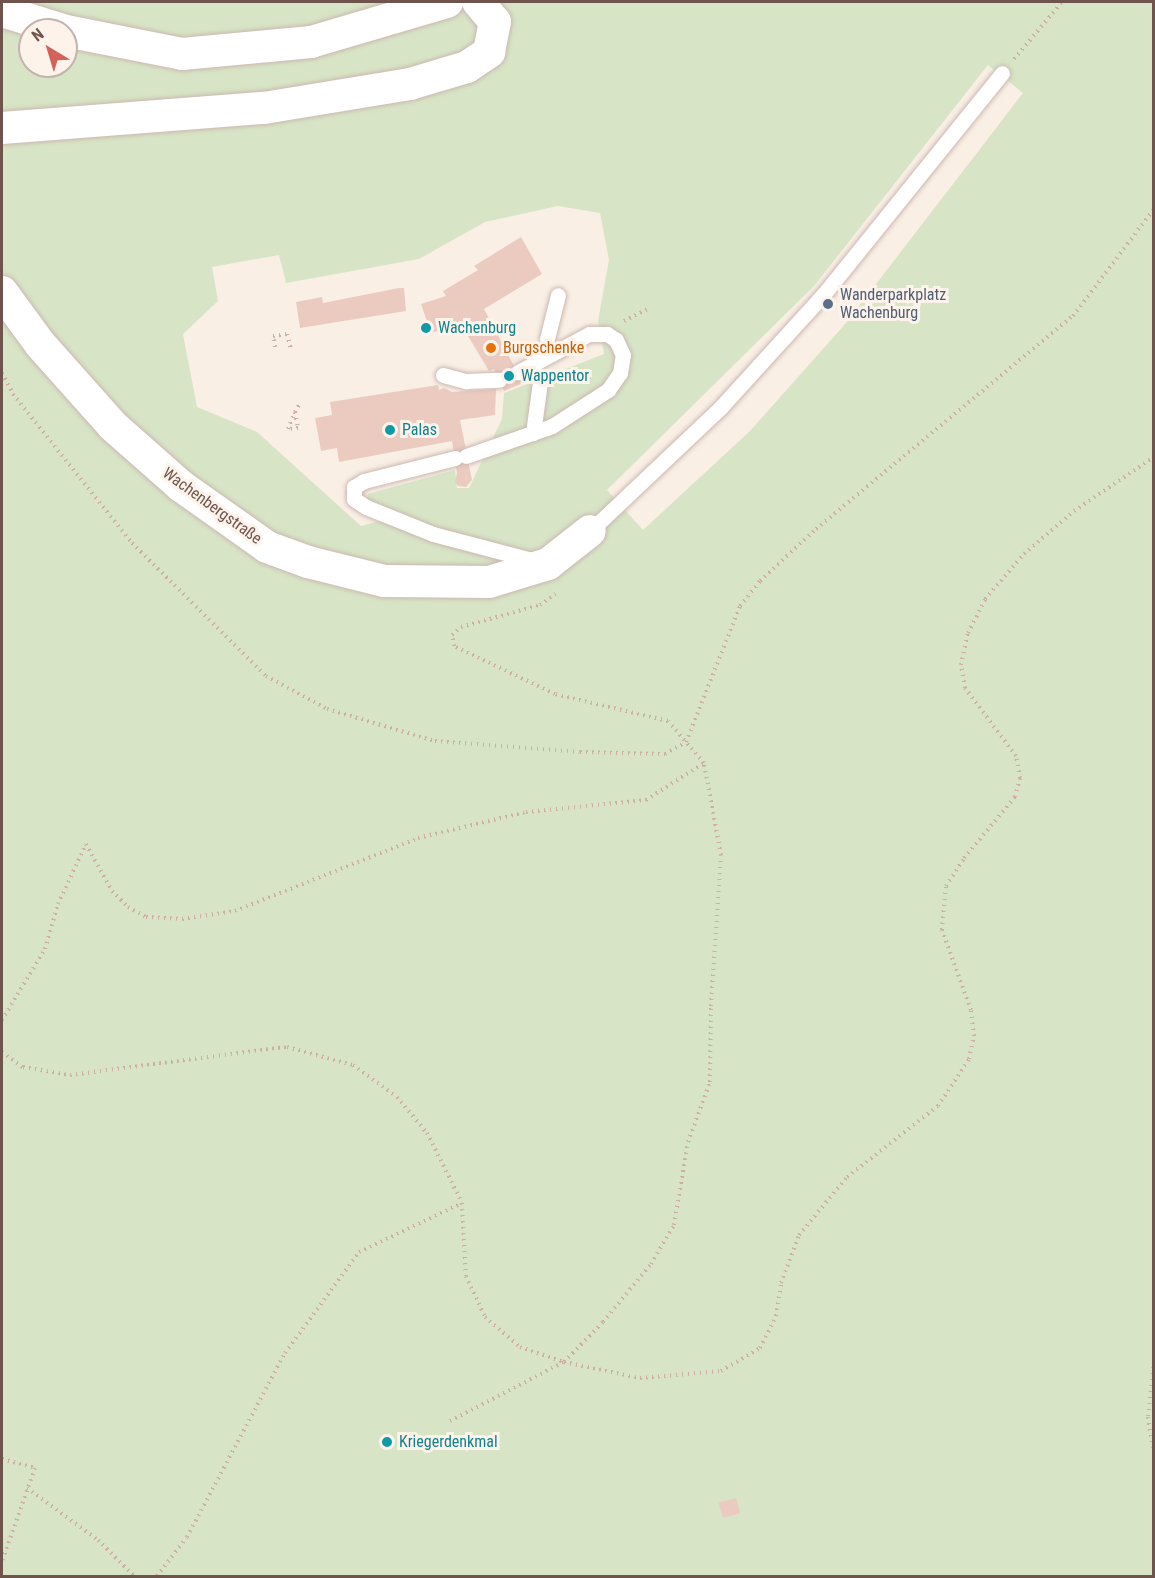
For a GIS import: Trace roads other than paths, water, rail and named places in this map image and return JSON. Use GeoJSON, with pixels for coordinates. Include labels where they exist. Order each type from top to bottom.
{"type":"FeatureCollection","features":[{"type":"Feature","properties":{"kind":"street"},"geometry":{"type":"LineString","coordinates":[[78,34],[182,54],[310,42],[447,2]]}},
{"type":"Feature","properties":{"kind":"street"},"geometry":{"type":"LineString","coordinates":[[2,128],[264,108],[410,84],[466,67],[489,52],[495,22],[478,2]]}},
{"type":"Feature","properties":{"kind":"street"},"geometry":{"type":"LineString","coordinates":[[2,11],[24,18]]}},
{"type":"Feature","properties":{"kind":"street","name":"Wachenbergstraße"},"geometry":{"type":"LineString","coordinates":[[2,291],[40,344],[113,426],[181,486],[267,547],[308,562],[384,580],[489,582],[553,578],[590,531]]}},
{"type":"Feature","properties":{"kind":"lane"},"geometry":{"type":"LineString","coordinates":[[590,531],[721,407],[823,295],[1002,73]]}},
{"type":"Feature","properties":{"kind":"lane"},"geometry":{"type":"LineString","coordinates":[[547,339],[558,295]]}},
{"type":"Feature","properties":{"kind":"lane"},"geometry":{"type":"LineString","coordinates":[[518,372],[589,334],[607,334],[616,340],[623,355],[620,373],[608,390],[552,426],[460,457],[364,481],[354,488],[354,499],[366,507],[433,534],[553,578]]}},
{"type":"Feature","properties":{"kind":"lane"},"geometry":{"type":"LineString","coordinates":[[443,375],[466,381],[499,380]]}},
{"type":"Feature","properties":{"kind":"lane"},"geometry":{"type":"LineString","coordinates":[[533,432],[540,382]]}},
{"type":"Feature","properties":{"kind":"place","name":"Wanderparkplatz Wachenburg"},"geometry":{"type":"Point","coordinates":[828,304]}},
{"type":"Feature","properties":{"kind":"place","name":"Wachenburg"},"geometry":{"type":"Point","coordinates":[426,328]}},
{"type":"Feature","properties":{"kind":"place","name":"Burgschenke"},"geometry":{"type":"Point","coordinates":[491,348]}},
{"type":"Feature","properties":{"kind":"place","name":"Wappentor"},"geometry":{"type":"Point","coordinates":[509,376]}},
{"type":"Feature","properties":{"kind":"place","name":"Palas"},"geometry":{"type":"Point","coordinates":[390,430]}},
{"type":"Feature","properties":{"kind":"place","name":"Kriegerdenkmal"},"geometry":{"type":"Point","coordinates":[387,1442]}}]}
